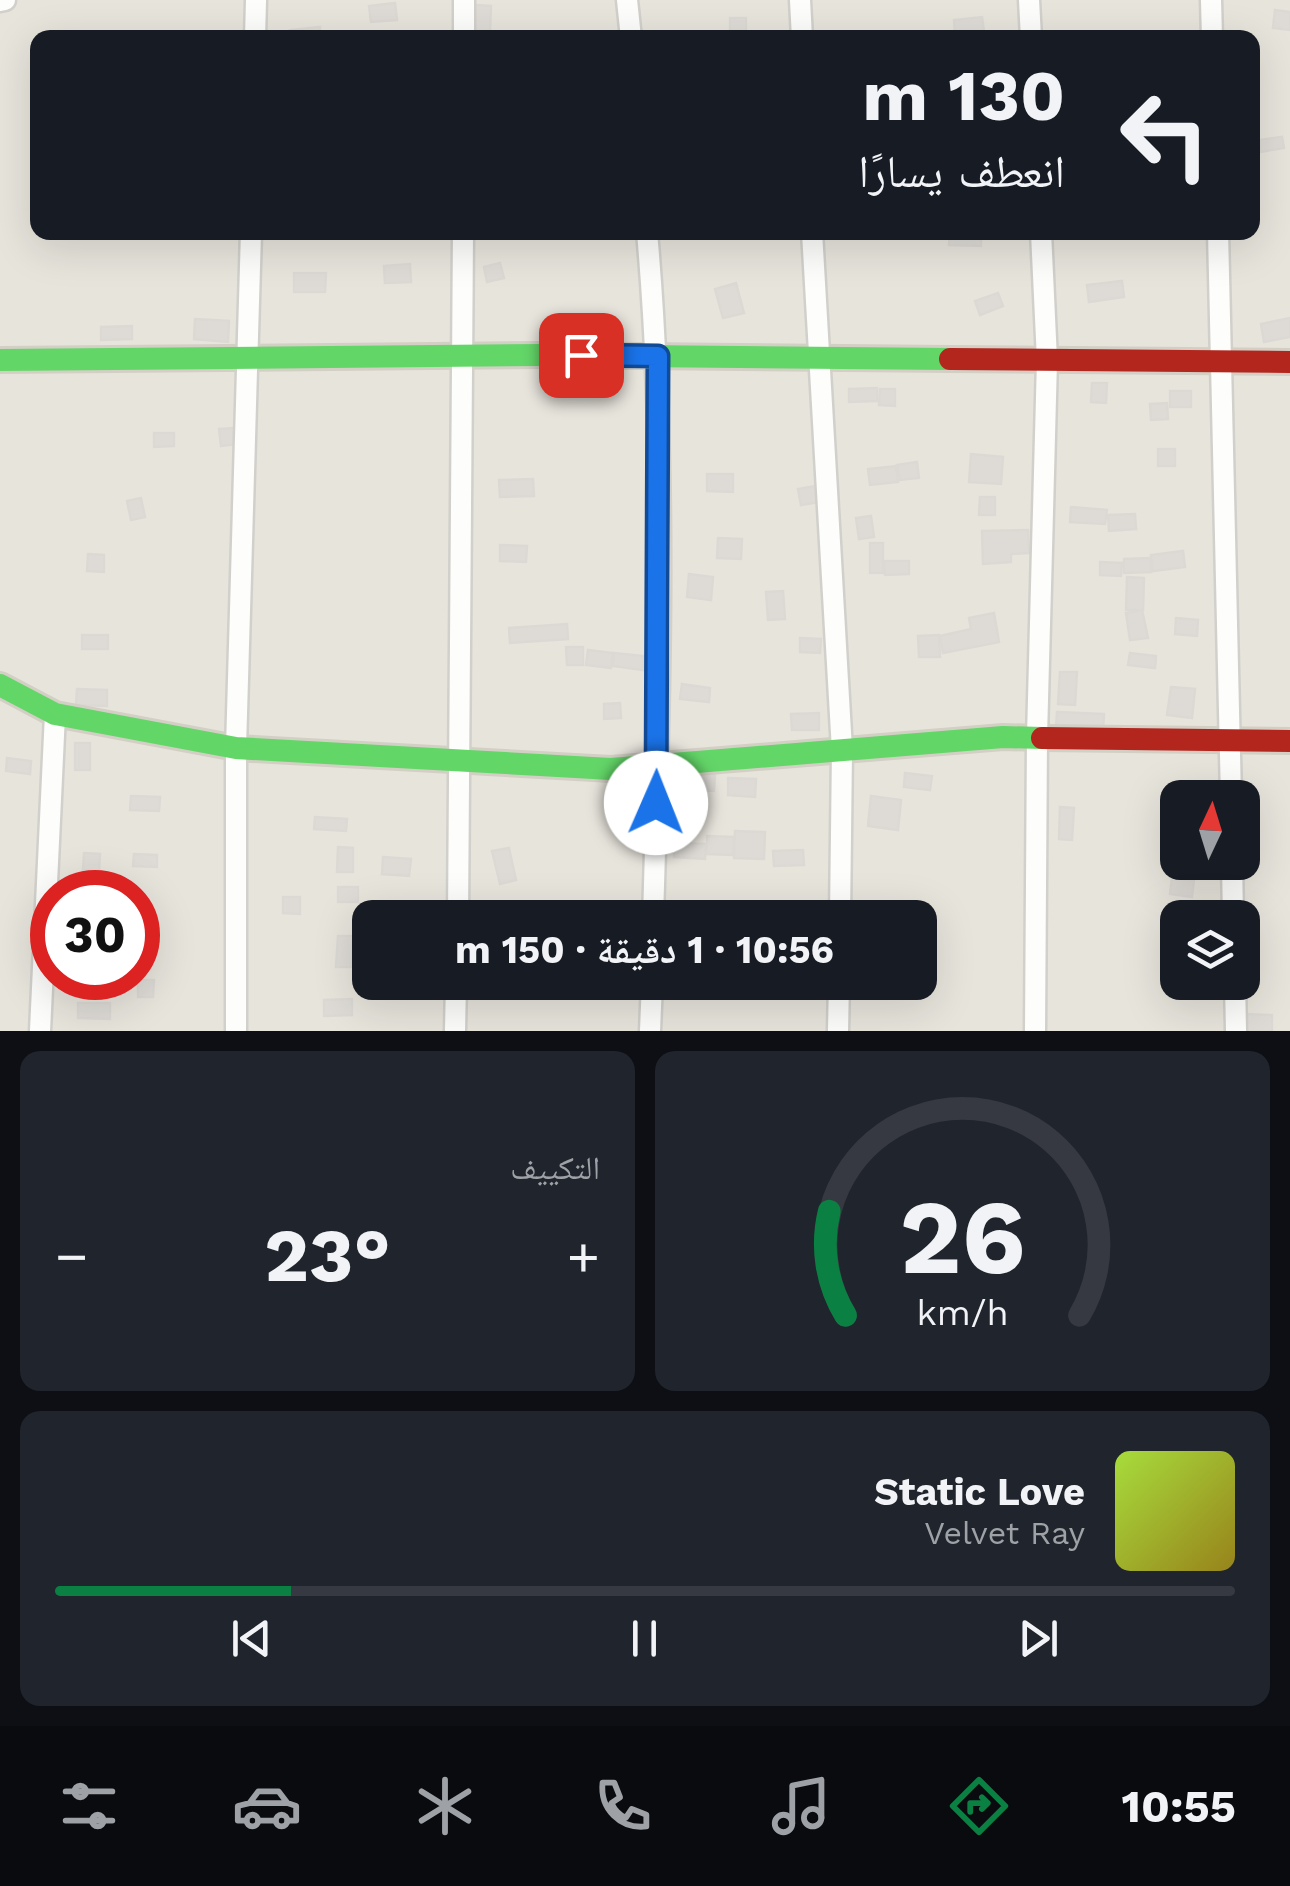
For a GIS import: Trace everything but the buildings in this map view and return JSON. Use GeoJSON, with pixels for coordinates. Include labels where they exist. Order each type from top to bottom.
{"type":"FeatureCollection","features":[{"type":"Feature","properties":{"kind":"street"},"geometry":{"type":"LineString","coordinates":[[255,30],[256,0]]}},
{"type":"Feature","properties":{"kind":"street"},"geometry":{"type":"LineString","coordinates":[[464,0],[464,30]]}},
{"type":"Feature","properties":{"kind":"street"},"geometry":{"type":"LineString","coordinates":[[627,0],[629,30]]}},
{"type":"Feature","properties":{"kind":"street"},"geometry":{"type":"LineString","coordinates":[[800,0],[802,30]]}},
{"type":"Feature","properties":{"kind":"street"},"geometry":{"type":"LineString","coordinates":[[1029,0],[1030,30]]}},
{"type":"Feature","properties":{"kind":"street"},"geometry":{"type":"LineString","coordinates":[[1210,0],[1212,30]]}},
{"type":"Feature","properties":{"kind":"street"},"geometry":{"type":"LineString","coordinates":[[236,1031],[236,748],[251,240]]}},
{"type":"Feature","properties":{"kind":"street"},"geometry":{"type":"LineString","coordinates":[[458,900],[463,240]]}},
{"type":"Feature","properties":{"kind":"street"},"geometry":{"type":"LineString","coordinates":[[648,240],[658,356],[654,900]]}},
{"type":"Feature","properties":{"kind":"street"},"geometry":{"type":"LineString","coordinates":[[812,240],[842,750],[840,900]]}},
{"type":"Feature","properties":{"kind":"street"},"geometry":{"type":"LineString","coordinates":[[1036,1031],[1037,738],[1047,360],[1041,240]]}},
{"type":"Feature","properties":{"kind":"street"},"geometry":{"type":"LineString","coordinates":[[1218,240],[1230,780]]}},
{"type":"Feature","properties":{"kind":"street"},"geometry":{"type":"LineString","coordinates":[[0,360],[658,356],[1290,362]]}},
{"type":"Feature","properties":{"kind":"street"},"geometry":{"type":"LineString","coordinates":[[0,686],[55,714],[236,748],[611,769],[1002,737],[1290,741]]}},
{"type":"Feature","properties":{"kind":"street"},"geometry":{"type":"LineString","coordinates":[[40,1031],[55,714]]}},
{"type":"Feature","properties":{"kind":"street"},"geometry":{"type":"LineString","coordinates":[[456,1000],[456,1031]]}},
{"type":"Feature","properties":{"kind":"street"},"geometry":{"type":"LineString","coordinates":[[650,1031],[651,1000]]}},
{"type":"Feature","properties":{"kind":"street"},"geometry":{"type":"LineString","coordinates":[[838,1031],[839,1000]]}},
{"type":"Feature","properties":{"kind":"street"},"geometry":{"type":"LineString","coordinates":[[1235,1000],[1236,1031]]}},
{"type":"Feature","properties":{"kind":"shaded area"},"geometry":{"type":"Polygon","coordinates":[[[0,0],[1290,0],[1290,1031],[0,1031],[0,0]]]}},
{"type":"Feature","properties":{"kind":"traffic: fast"},"geometry":{"type":"LineString","coordinates":[[0,360],[542,355],[950,359]]}},
{"type":"Feature","properties":{"kind":"traffic: fast"},"geometry":{"type":"LineString","coordinates":[[0,685],[55,714],[236,748],[611,769],[1003,737],[1042,738]]}},
{"type":"Feature","properties":{"kind":"traffic: jam"},"geometry":{"type":"LineString","coordinates":[[950,359],[1290,362]]}},
{"type":"Feature","properties":{"kind":"traffic: jam"},"geometry":{"type":"LineString","coordinates":[[1042,738],[1290,741]]}},
{"type":"Feature","properties":{"kind":"route"},"geometry":{"type":"LineString","coordinates":[[581,355],[658,356],[656,803]]}}]}
